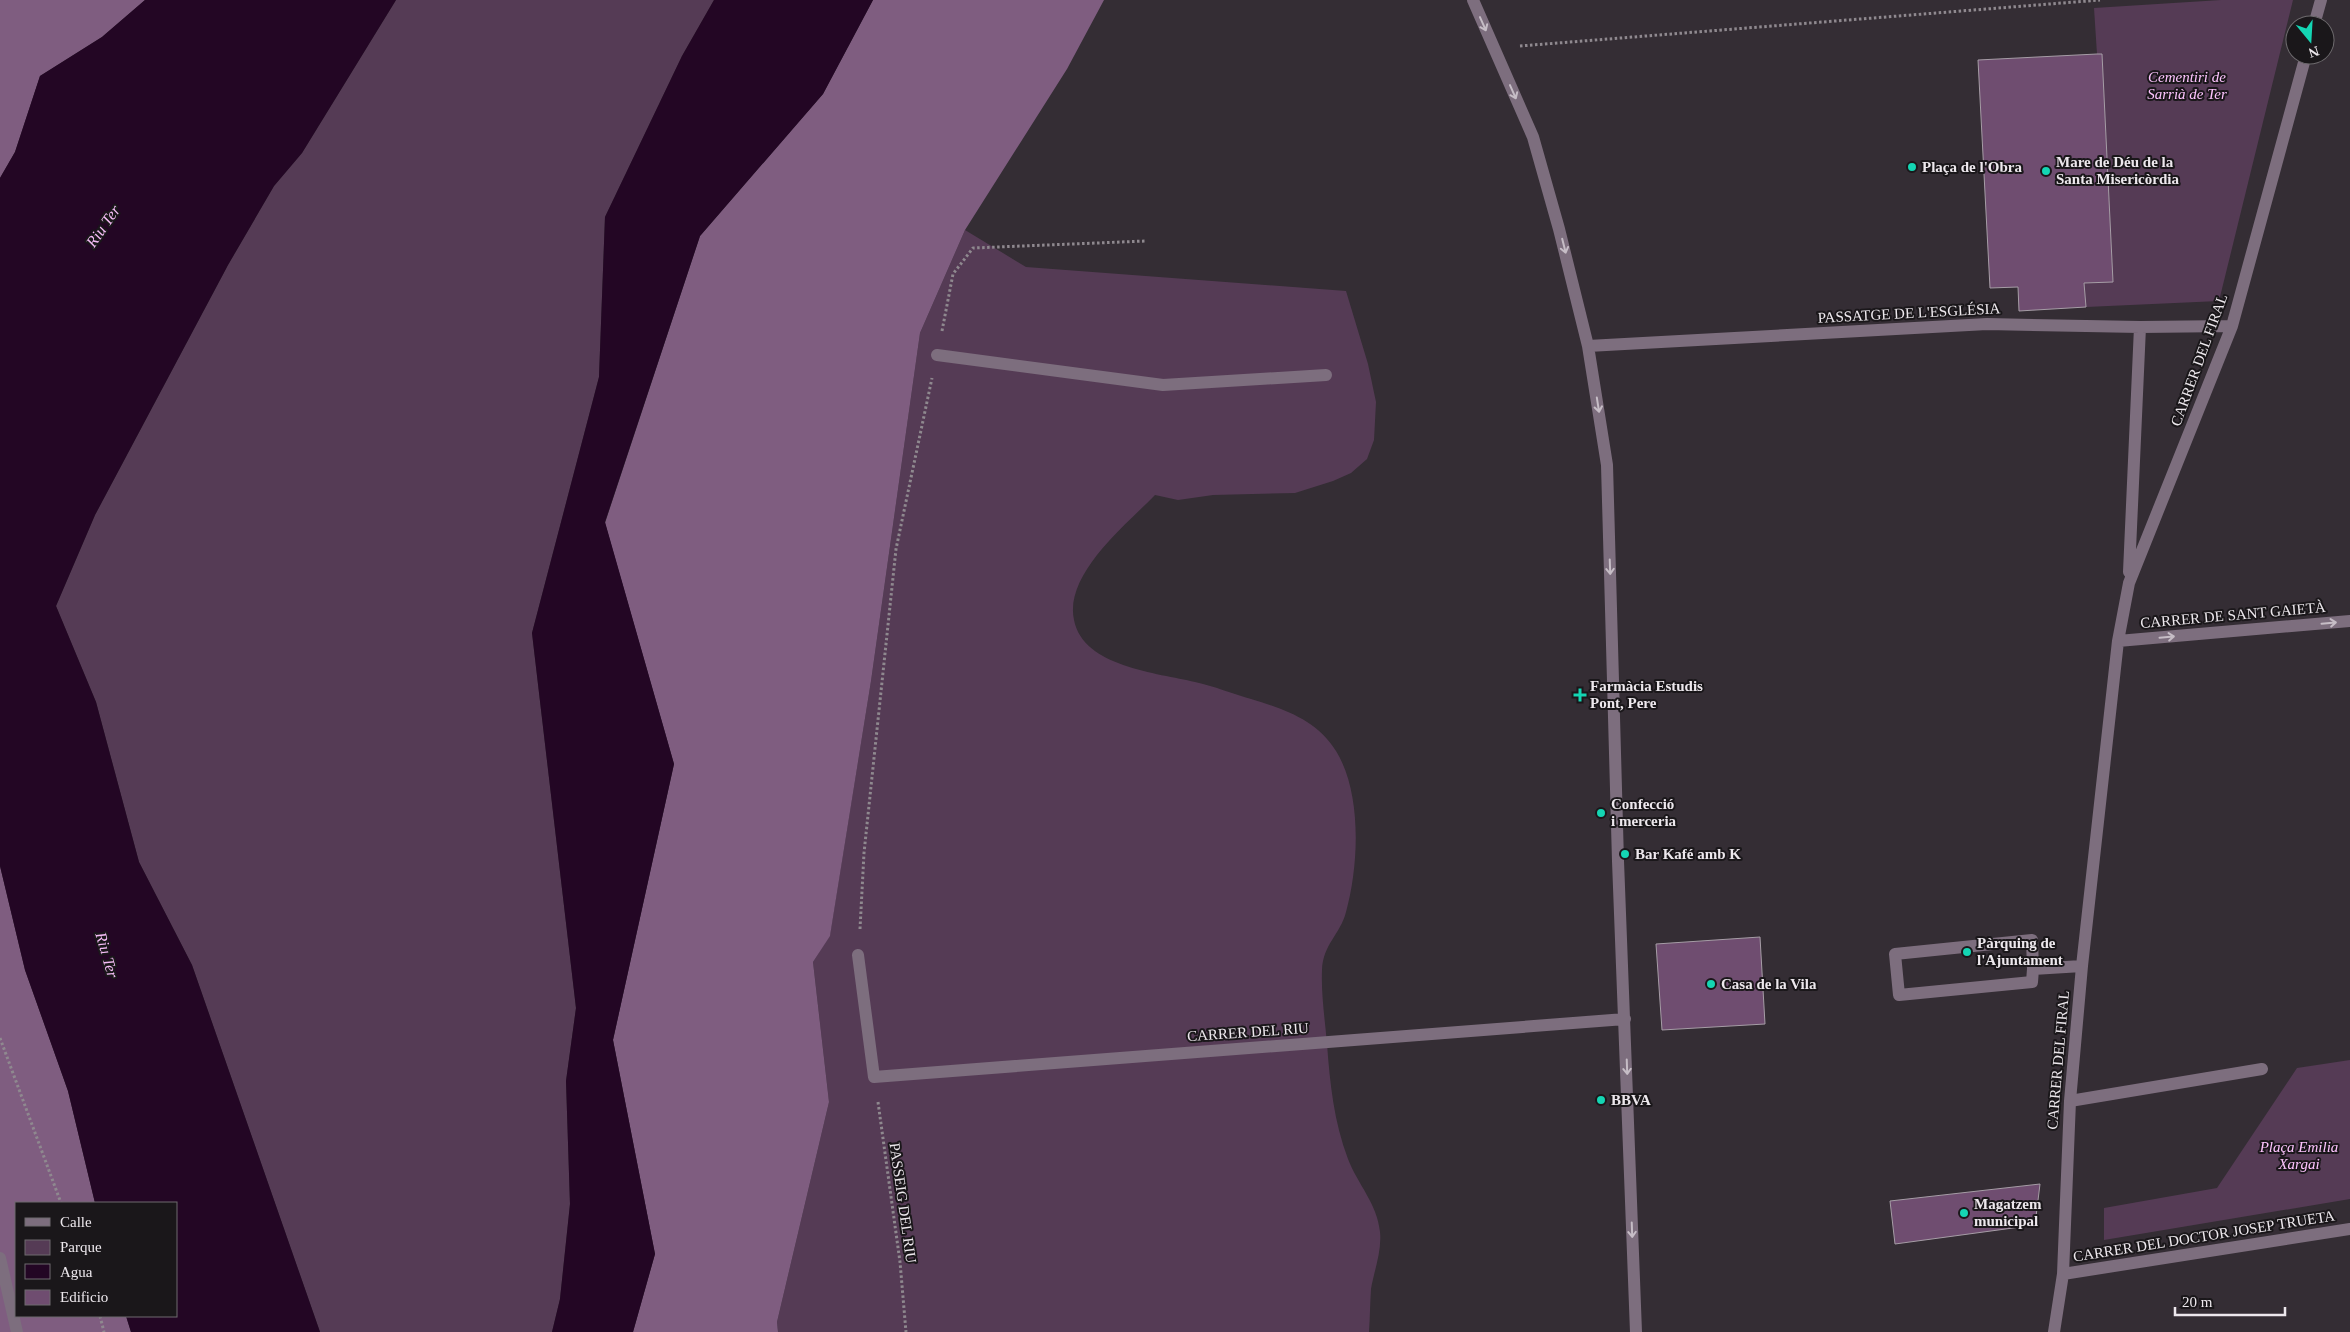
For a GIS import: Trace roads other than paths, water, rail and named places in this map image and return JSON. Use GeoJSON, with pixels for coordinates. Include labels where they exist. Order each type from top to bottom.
{"type":"FeatureCollection","features":[{"type":"Feature","properties":{"kind":"street"},"geometry":{"type":"LineString","coordinates":[[1473,0],[1533,137],[1559,229],[1588,346],[1607,465],[1618,861],[1636,1332]]}},
{"type":"Feature","properties":{"kind":"street"},"geometry":{"type":"LineString","coordinates":[[2317,15],[2321,0]]}},
{"type":"Feature","properties":{"kind":"street","name":"CARRER DEL FIRAL"},"geometry":{"type":"LineString","coordinates":[[2129,583],[2232,326],[2303,65]]}},
{"type":"Feature","properties":{"kind":"street","name":"PASSATGE DE L'ESGLÉSIA"},"geometry":{"type":"LineString","coordinates":[[1588,346],[1987,324],[2140,327],[2232,326]]}},
{"type":"Feature","properties":{"kind":"street","name":"CARRER DEL FIRAL"},"geometry":{"type":"LineString","coordinates":[[2054,1332],[2063,1274],[2070,1101],[2082,966],[2118,641],[2129,583],[2140,327]]}},
{"type":"Feature","properties":{"kind":"street"},"geometry":{"type":"LineString","coordinates":[[937,355],[1163,385],[1326,374]]}},
{"type":"Feature","properties":{"kind":"street","name":"CARRER DE SANT GAIETÀ"},"geometry":{"type":"LineString","coordinates":[[2118,641],[2350,621]]}},
{"type":"Feature","properties":{"kind":"street"},"geometry":{"type":"LineString","coordinates":[[2032,940],[2033,969],[2032,982],[1898,995],[1895,954],[2032,940]]}},
{"type":"Feature","properties":{"kind":"street","name":"CARRER DEL RIU"},"geometry":{"type":"LineString","coordinates":[[858,955],[874,1077],[1625,1018]]}},
{"type":"Feature","properties":{"kind":"street"},"geometry":{"type":"LineString","coordinates":[[2033,969],[2082,966]]}},
{"type":"Feature","properties":{"kind":"street"},"geometry":{"type":"LineString","coordinates":[[2070,1101],[2262,1069]]}},
{"type":"Feature","properties":{"kind":"street","name":"CARRER DEL DOCTOR JOSEP TRUETA"},"geometry":{"type":"LineString","coordinates":[[2063,1274],[2350,1229]]}},
{"type":"Feature","properties":{"kind":"street"},"geometry":{"type":"LineString","coordinates":[[0,1258],[17,1332]]}},
{"type":"Feature","properties":{"kind":"water","name":"Riu Ter"},"geometry":{"type":"Polygon","coordinates":[[[145,0],[396,0],[302,153],[274,186],[228,265],[95,515],[56,606],[96,702],[139,862],[192,965],[320,1332],[131,1332],[126,1317],[178,1317],[178,1202],[95,1202],[68,1091],[25,970],[0,866],[0,178],[15,152],[40,76],[102,37],[145,0]]]}},
{"type":"Feature","properties":{"kind":"water"},"geometry":{"type":"Polygon","coordinates":[[[714,0],[873,0],[823,94],[700,236],[605,522],[674,764],[613,1040],[655,1254],[633,1332],[552,1332],[560,1299],[570,1204],[566,1081],[576,1008],[532,633],[599,377],[605,217],[682,56],[714,0]]]}},
{"type":"Feature","properties":{"kind":"place","name":"Plaça de l'Obra"},"geometry":{"type":"Point","coordinates":[1912,167]}},
{"type":"Feature","properties":{"kind":"place","name":"Mare de Déu de la Santa Misericòrdia"},"geometry":{"type":"Point","coordinates":[2046,171]}},
{"type":"Feature","properties":{"kind":"place","name":"Farmàcia Estudis Pont, Pere"},"geometry":{"type":"Point","coordinates":[1580,695]}},
{"type":"Feature","properties":{"kind":"place","name":"Confecció i merceria"},"geometry":{"type":"Point","coordinates":[1601,813]}},
{"type":"Feature","properties":{"kind":"place","name":"Bar Kafé amb K"},"geometry":{"type":"Point","coordinates":[1625,854]}},
{"type":"Feature","properties":{"kind":"place","name":"Pàrquing de l'Ajuntament"},"geometry":{"type":"Point","coordinates":[1967,952]}},
{"type":"Feature","properties":{"kind":"place","name":"Casa de la Vila"},"geometry":{"type":"Point","coordinates":[1711,984]}},
{"type":"Feature","properties":{"kind":"place","name":"BBVA"},"geometry":{"type":"Point","coordinates":[1601,1100]}},
{"type":"Feature","properties":{"kind":"place","name":"Magatzem municipal"},"geometry":{"type":"Point","coordinates":[1964,1213]}},
{"type":"Feature","properties":{"kind":"park label","name":"Cementiri de Sarrià de Ter"},"geometry":{"type":"Point","coordinates":[2187,86]}},
{"type":"Feature","properties":{"kind":"park label","name":"Plaça Emilia Xargai"},"geometry":{"type":"Point","coordinates":[2299,1156]}}]}
